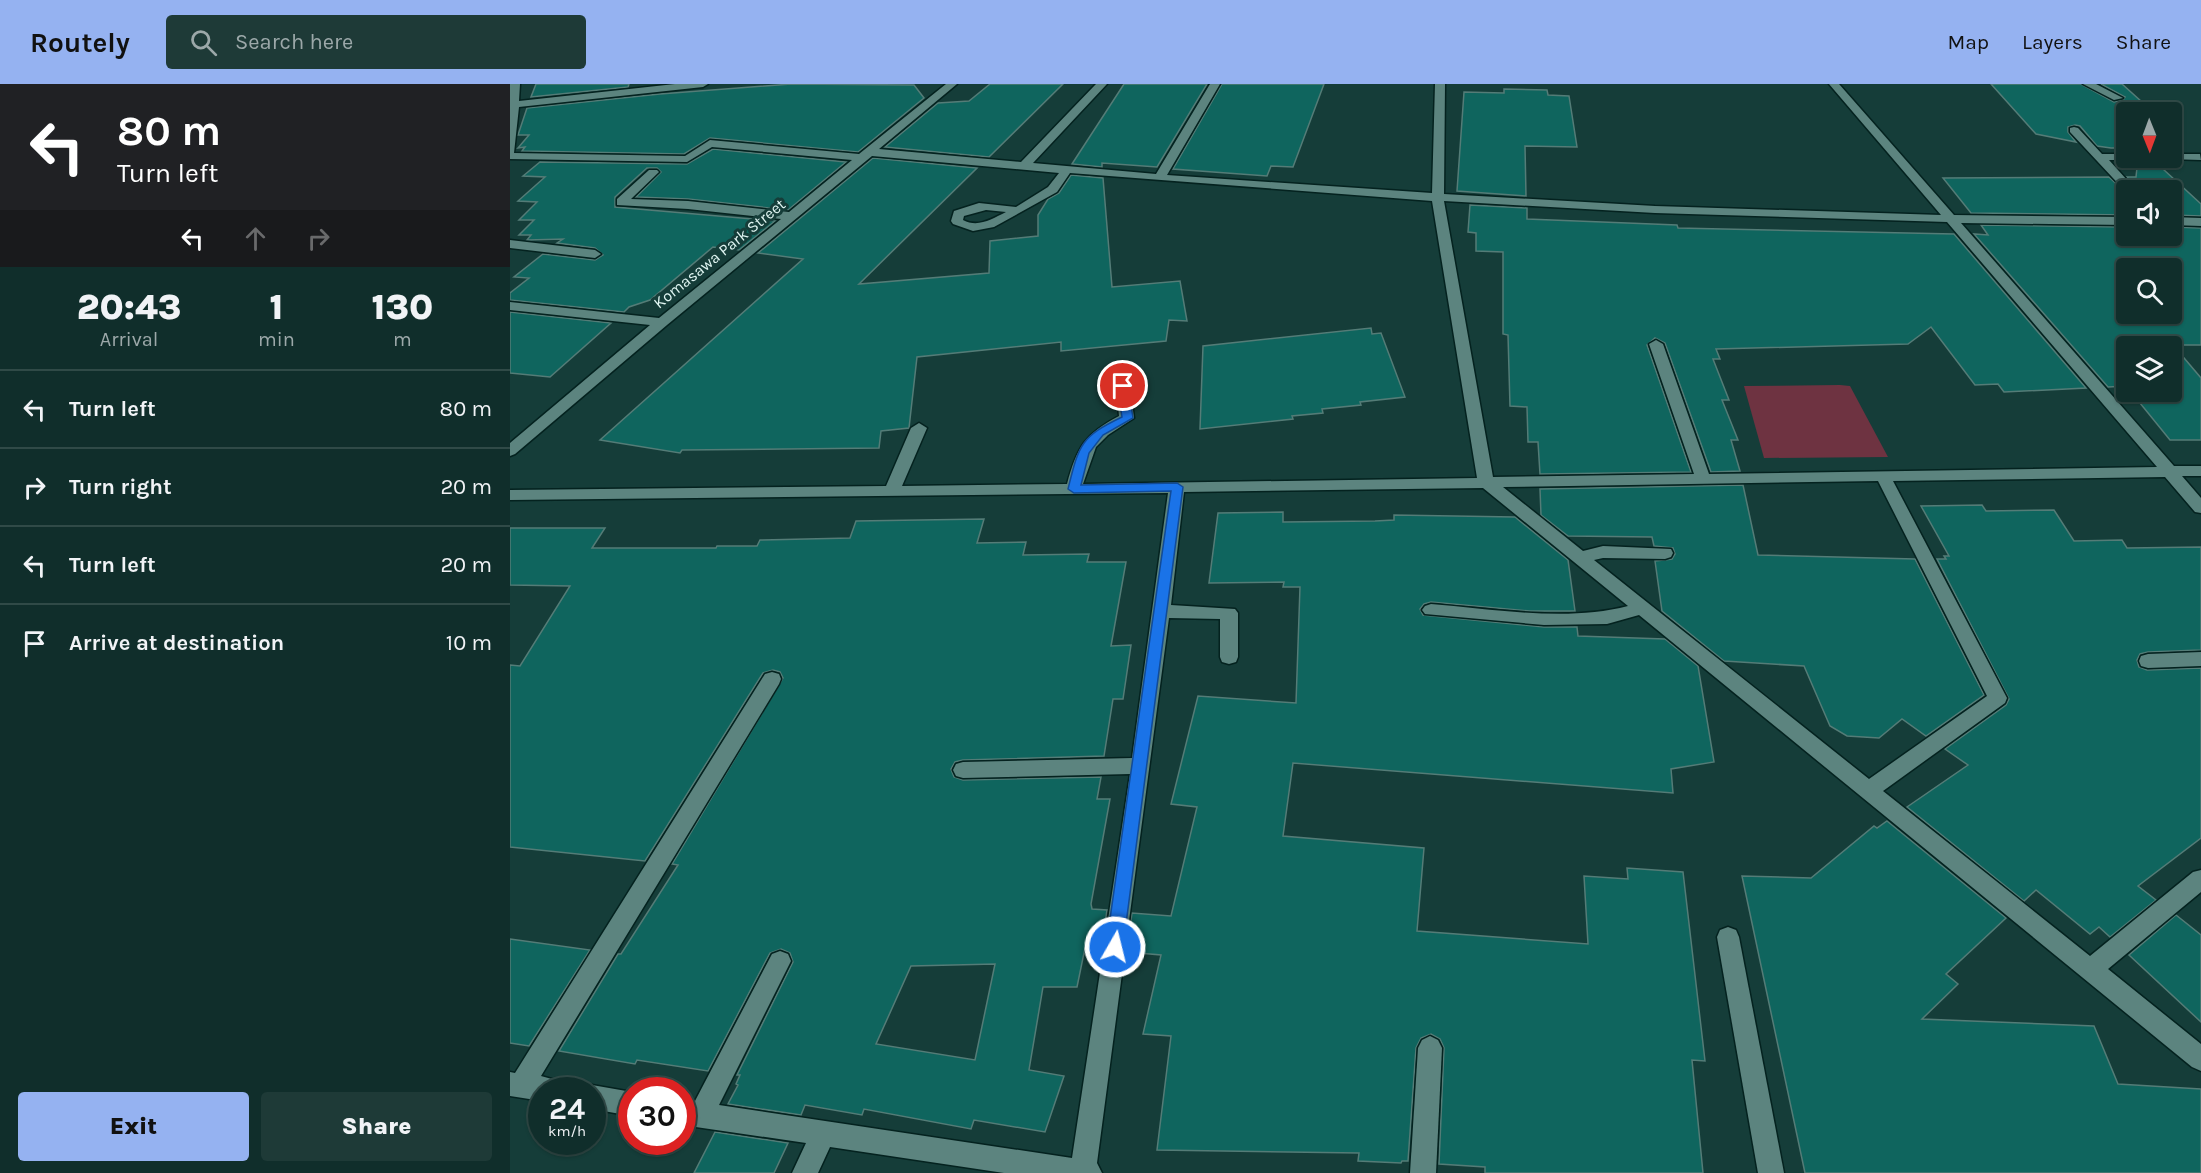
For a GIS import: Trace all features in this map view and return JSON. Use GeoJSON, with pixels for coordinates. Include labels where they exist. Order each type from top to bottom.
{"type":"FeatureCollection","features":[{"type":"Feature","properties":{"kind":"street"},"geometry":{"type":"LineString","coordinates":[[515,84],[511,105],[510,154],[687,159],[710,143],[1438,199],[1952,220],[2116,221]]}},
{"type":"Feature","properties":{"kind":"street"},"geometry":{"type":"LineString","coordinates":[[511,105],[703,84]]}},
{"type":"Feature","properties":{"kind":"street","name":"Komasawa Park Street"},"geometry":{"type":"LineString","coordinates":[[510,451],[662,322],[952,84]]}},
{"type":"Feature","properties":{"kind":"street"},"geometry":{"type":"LineString","coordinates":[[1024,166],[1102,84]]}},
{"type":"Feature","properties":{"kind":"street"},"geometry":{"type":"LineString","coordinates":[[1160,177],[1215,84]]}},
{"type":"Feature","properties":{"kind":"street"},"geometry":{"type":"LineString","coordinates":[[1440,84],[1438,199],[1486,482],[2201,1059]]}},
{"type":"Feature","properties":{"kind":"street"},"geometry":{"type":"LineString","coordinates":[[1834,84],[1952,220],[1963,236],[2201,508]]}},
{"type":"Feature","properties":{"kind":"street"},"geometry":{"type":"LineString","coordinates":[[2088,84],[2118,98]]}},
{"type":"Feature","properties":{"kind":"street"},"geometry":{"type":"LineString","coordinates":[[2074,130],[2121,180]]}},
{"type":"Feature","properties":{"kind":"street"},"geometry":{"type":"LineString","coordinates":[[2100,157],[2116,157]]}},
{"type":"Feature","properties":{"kind":"street"},"geometry":{"type":"LineString","coordinates":[[2182,157],[2200,157]]}},
{"type":"Feature","properties":{"kind":"street"},"geometry":{"type":"LineString","coordinates":[[1015,210],[1056,187],[1066,169]]}},
{"type":"Feature","properties":{"kind":"street"},"geometry":{"type":"LineString","coordinates":[[653,172],[621,202],[688,205],[791,216]]}},
{"type":"Feature","properties":{"kind":"street"},"geometry":{"type":"LineString","coordinates":[[2182,221],[2201,222]]}},
{"type":"Feature","properties":{"kind":"street"},"geometry":{"type":"LineString","coordinates":[[510,244],[596,254]]}},
{"type":"Feature","properties":{"kind":"street"},"geometry":{"type":"LineString","coordinates":[[510,306],[662,322]]}},
{"type":"Feature","properties":{"kind":"street"},"geometry":{"type":"LineString","coordinates":[[1656,344],[1703,478]]}},
{"type":"Feature","properties":{"kind":"street"},"geometry":{"type":"LineString","coordinates":[[1074,489],[1083,453],[1093,439],[1099,432],[1128,418],[1123,386]]}},
{"type":"Feature","properties":{"kind":"street"},"geometry":{"type":"LineString","coordinates":[[892,491],[919,428]]}},
{"type":"Feature","properties":{"kind":"street"},"geometry":{"type":"LineString","coordinates":[[510,495],[1074,489],[2201,471]]}},
{"type":"Feature","properties":{"kind":"street"},"geometry":{"type":"LineString","coordinates":[[1869,790],[1998,698],[1883,476]]}},
{"type":"Feature","properties":{"kind":"street"},"geometry":{"type":"LineString","coordinates":[[1082,1173],[1141,766],[1177,487]]}},
{"type":"Feature","properties":{"kind":"street"},"geometry":{"type":"LineString","coordinates":[[1580,558],[1603,552],[1665,553]]}},
{"type":"Feature","properties":{"kind":"street"},"geometry":{"type":"LineString","coordinates":[[1431,610],[1544,620],[1607,618],[1643,608]]}},
{"type":"Feature","properties":{"kind":"street"},"geometry":{"type":"LineString","coordinates":[[1161,611],[1229,613],[1229,657]]}},
{"type":"Feature","properties":{"kind":"street"},"geometry":{"type":"LineString","coordinates":[[2148,661],[2201,659]]}},
{"type":"Feature","properties":{"kind":"street"},"geometry":{"type":"LineString","coordinates":[[516,1085],[772,679]]}},
{"type":"Feature","properties":{"kind":"street"},"geometry":{"type":"LineString","coordinates":[[963,770],[1141,766]]}},
{"type":"Feature","properties":{"kind":"street"},"geometry":{"type":"LineString","coordinates":[[2091,969],[2201,879]]}},
{"type":"Feature","properties":{"kind":"street"},"geometry":{"type":"LineString","coordinates":[[1728,937],[1771,1173]]}},
{"type":"Feature","properties":{"kind":"street"},"geometry":{"type":"LineString","coordinates":[[696,1107],[780,961]]}},
{"type":"Feature","properties":{"kind":"street"},"geometry":{"type":"LineString","coordinates":[[1424,1173],[1430,1048]]}},
{"type":"Feature","properties":{"kind":"street"},"geometry":{"type":"LineString","coordinates":[[696,1115],[1089,1173]]}},
{"type":"Feature","properties":{"kind":"street"},"geometry":{"type":"LineString","coordinates":[[805,1173],[823,1134]]}},
{"type":"Feature","properties":{"kind":"shaded area"},"geometry":{"type":"Polygon","coordinates":[[[1744,386],[1850,386],[1888,457],[1764,458],[1744,386]]]}},
{"type":"Feature","properties":{"kind":"building"},"geometry":{"type":"Polygon","coordinates":[[[536,84],[629,84],[628,87],[531,97],[536,84]]]}},
{"type":"Feature","properties":{"kind":"building"},"geometry":{"type":"Polygon","coordinates":[[[791,84],[914,85],[924,98],[858,152],[710,138],[684,154],[522,151],[525,147],[518,148],[529,135],[518,135],[527,108],[660,94],[791,84]]]}},
{"type":"Feature","properties":{"kind":"building"},"geometry":{"type":"Polygon","coordinates":[[[990,84],[1063,84],[989,157],[885,147],[938,103],[969,101],[990,84]]]}},
{"type":"Feature","properties":{"kind":"building"},"geometry":{"type":"Polygon","coordinates":[[[1124,84],[1207,84],[1157,167],[1102,163],[1102,167],[1072,164],[1124,84]]]}},
{"type":"Feature","properties":{"kind":"building"},"geometry":{"type":"Polygon","coordinates":[[[1222,84],[1324,84],[1293,167],[1271,166],[1267,176],[1173,169],[1222,84]]]}},
{"type":"Feature","properties":{"kind":"building"},"geometry":{"type":"Polygon","coordinates":[[[1991,84],[2081,84],[2114,102],[2123,100],[2125,97],[2101,84],[2122,84],[2142,102],[2116,102],[2116,148],[2097,146],[2080,126],[2075,125],[2068,127],[2068,132],[2076,142],[2036,134],[1991,84]]]}},
{"type":"Feature","properties":{"kind":"building"},"geometry":{"type":"Polygon","coordinates":[[[1504,89],[1547,90],[1548,95],[1569,96],[1577,147],[1525,146],[1526,196],[1457,191],[1464,92],[1504,93],[1504,89]]]}},
{"type":"Feature","properties":{"kind":"building"},"geometry":{"type":"Polygon","coordinates":[[[713,149],[846,162],[788,210],[688,199],[636,197],[661,172],[657,168],[647,168],[615,197],[615,207],[775,221],[739,250],[713,247],[650,300],[629,307],[624,312],[510,300],[510,293],[529,278],[514,277],[543,254],[595,260],[603,255],[595,248],[557,243],[563,239],[527,240],[531,235],[519,235],[534,220],[519,220],[537,202],[518,201],[545,177],[523,176],[540,162],[687,164],[713,149]]]}},
{"type":"Feature","properties":{"kind":"building"},"geometry":{"type":"Polygon","coordinates":[[[873,158],[977,168],[859,284],[989,273],[990,241],[1038,236],[1038,215],[1048,199],[1059,193],[1071,175],[1103,178],[1112,287],[1180,281],[1187,321],[1169,320],[1166,341],[1061,351],[1061,342],[917,357],[909,428],[881,431],[879,448],[682,450],[680,453],[600,440],[803,259],[758,253],[873,158]]]}},
{"type":"Feature","properties":{"kind":"building"},"geometry":{"type":"Polygon","coordinates":[[[2137,168],[2162,168],[2175,180],[2130,180],[2127,177],[2136,177],[2137,168]]]}},
{"type":"Feature","properties":{"kind":"building"},"geometry":{"type":"Polygon","coordinates":[[[2109,177],[2116,184],[2116,215],[1971,213],[1943,178],[2109,177]]]}},
{"type":"Feature","properties":{"kind":"building"},"geometry":{"type":"Polygon","coordinates":[[[2182,187],[2201,204],[2201,216],[2182,215],[2182,187]]]}},
{"type":"Feature","properties":{"kind":"building"},"geometry":{"type":"Polygon","coordinates":[[[1470,205],[1527,208],[1527,219],[1677,225],[1678,228],[1954,234],[2086,388],[2004,392],[1998,384],[1975,385],[1931,327],[1908,344],[1716,349],[1720,359],[1713,359],[1729,400],[1722,400],[1738,440],[1731,440],[1740,471],[1711,472],[1665,343],[1655,338],[1647,345],[1691,472],[1540,474],[1538,442],[1528,442],[1527,407],[1510,406],[1508,335],[1503,334],[1503,252],[1476,251],[1476,233],[1468,232],[1470,205]]]}},
{"type":"Feature","properties":{"kind":"building"},"geometry":{"type":"Polygon","coordinates":[[[1981,225],[2116,227],[2116,246],[2182,246],[2182,227],[2201,228],[2201,345],[2182,345],[2182,336],[2116,336],[2116,387],[2108,387],[1974,234],[1988,235],[1981,225]]]}},
{"type":"Feature","properties":{"kind":"building"},"geometry":{"type":"Polygon","coordinates":[[[510,312],[611,323],[550,377],[510,373],[510,312]]]}},
{"type":"Feature","properties":{"kind":"building"},"geometry":{"type":"Polygon","coordinates":[[[1371,328],[1372,334],[1381,333],[1405,397],[1322,409],[1323,413],[1292,416],[1293,419],[1200,429],[1203,346],[1371,328]]]}},
{"type":"Feature","properties":{"kind":"building"},"geometry":{"type":"Polygon","coordinates":[[[2182,356],[2201,378],[2201,440],[2170,440],[2139,402],[2182,402],[2182,356]]]}},
{"type":"Feature","properties":{"kind":"building"},"geometry":{"type":"Polygon","coordinates":[[[1743,485],[1758,555],[1915,559],[1984,695],[1926,736],[1902,719],[1879,738],[1847,736],[1830,726],[1804,666],[1724,661],[1662,611],[1655,561],[1672,559],[1675,554],[1673,548],[1654,546],[1652,537],[1568,536],[1541,515],[1540,489],[1743,485]]]}},
{"type":"Feature","properties":{"kind":"building"},"geometry":{"type":"Polygon","coordinates":[[[1982,505],[1986,511],[2054,510],[2074,541],[2122,540],[2127,548],[2201,547],[2201,650],[2148,652],[2140,654],[2137,660],[2139,667],[2147,670],[2201,668],[2201,838],[2138,886],[2156,900],[2110,937],[2099,927],[2090,934],[2036,890],[2024,901],[1907,807],[1968,765],[1945,749],[2006,705],[2009,699],[1937,559],[1946,559],[1944,556],[1949,556],[1921,506],[1982,505]]]}},
{"type":"Feature","properties":{"kind":"building"},"geometry":{"type":"Polygon","coordinates":[[[1283,512],[1283,522],[1394,520],[1394,515],[1515,517],[1568,560],[1575,611],[1530,611],[1431,602],[1424,604],[1420,609],[1423,615],[1544,627],[1577,627],[1578,636],[1665,639],[1698,666],[1714,762],[1671,769],[1673,793],[1293,763],[1283,836],[1424,848],[1417,931],[1588,944],[1584,876],[1628,879],[1627,868],[1683,872],[1705,1061],[1692,1060],[1703,1173],[1485,1173],[1485,1167],[1439,1164],[1444,1048],[1440,1039],[1431,1034],[1421,1038],[1416,1048],[1408,1161],[1401,1163],[1358,1161],[1359,1153],[1157,1150],[1171,1036],[1143,1034],[1161,955],[1127,952],[1132,913],[1171,916],[1197,807],[1171,804],[1198,696],[1296,703],[1300,587],[1283,587],[1284,582],[1209,583],[1218,513],[1283,512]]]}},
{"type":"Feature","properties":{"kind":"building"},"geometry":{"type":"Polygon","coordinates":[[[984,519],[977,543],[1026,542],[1023,555],[1089,554],[1087,562],[1126,562],[1111,646],[1131,645],[1123,699],[1113,699],[1104,756],[963,760],[955,762],[951,769],[954,777],[963,780],[1101,777],[1097,799],[1110,799],[1091,904],[1092,909],[1107,910],[1101,950],[1085,948],[1077,987],[1043,987],[1029,1070],[1064,1076],[1045,1132],[974,1120],[971,1129],[864,1109],[862,1115],[805,1105],[801,1115],[728,1104],[738,1085],[736,1084],[740,1075],[737,1075],[793,962],[790,953],[781,949],[770,953],[708,1071],[637,1060],[635,1064],[559,1051],[618,954],[621,954],[678,865],[672,864],[783,678],[780,672],[773,670],[763,673],[645,861],[510,847],[510,665],[520,666],[570,586],[510,585],[510,528],[605,528],[592,548],[716,548],[717,546],[757,546],[760,540],[850,538],[856,521],[984,519]],[[995,964],[911,966],[876,1044],[975,1060],[995,964]]]}},
{"type":"Feature","properties":{"kind":"building"},"geometry":{"type":"Polygon","coordinates":[[[1887,821],[2006,918],[1946,974],[1958,984],[1922,1019],[2094,1026],[2118,1084],[2201,1089],[2201,1173],[1805,1173],[1742,876],[1811,878],[1874,826],[1877,828],[1887,821]]]}},
{"type":"Feature","properties":{"kind":"building"},"geometry":{"type":"Polygon","coordinates":[[[2176,915],[2201,935],[2201,1022],[2129,955],[2176,915]]]}},
{"type":"Feature","properties":{"kind":"building"},"geometry":{"type":"Polygon","coordinates":[[[510,939],[590,950],[529,1046],[510,1043],[510,939]]]}},
{"type":"Feature","properties":{"kind":"building"},"geometry":{"type":"Polygon","coordinates":[[[715,1132],[788,1143],[774,1173],[694,1173],[715,1132]]]}},
{"type":"Feature","properties":{"kind":"route"},"geometry":{"type":"LineString","coordinates":[[1115,947],[1177,487],[1074,489],[1083,453],[1099,432],[1128,418],[1123,386]]}}]}
